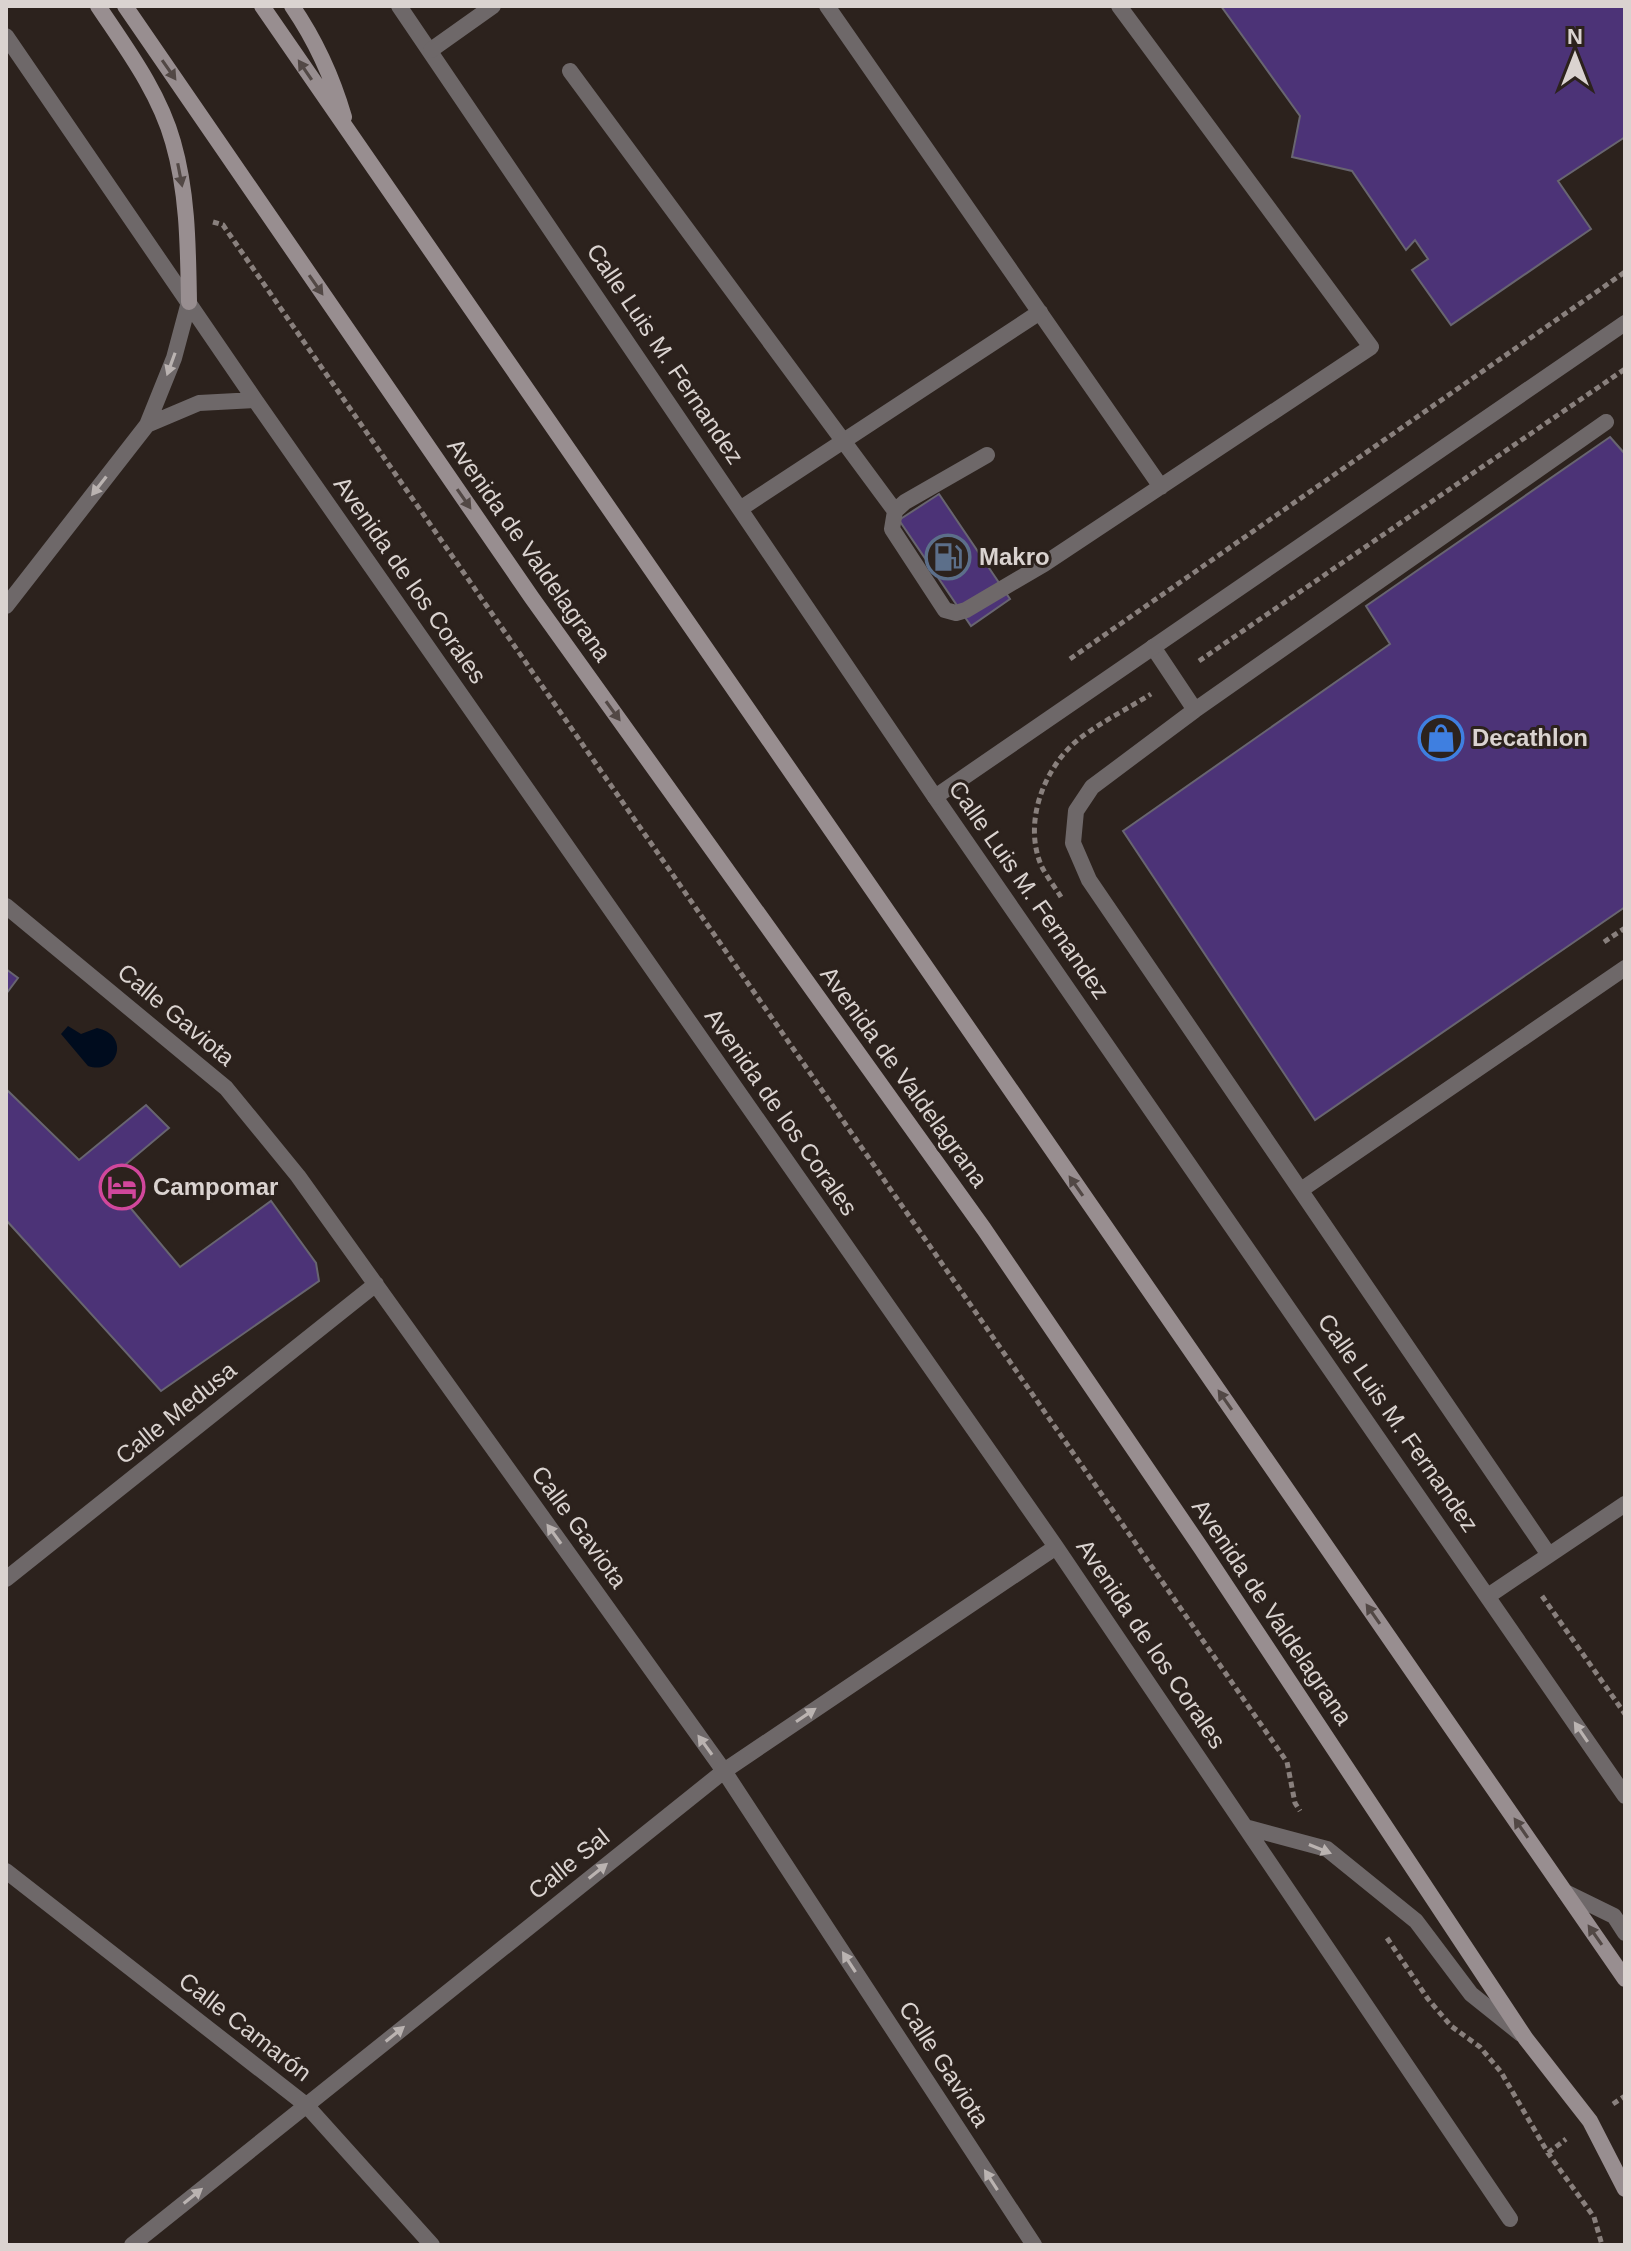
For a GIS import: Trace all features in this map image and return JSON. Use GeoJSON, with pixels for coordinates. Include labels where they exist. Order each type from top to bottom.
{"type":"FeatureCollection","features":[{"type":"Feature","properties":{"kind":"main road"},"geometry":{"type":"LineString","coordinates":[[98,6],[149,86],[173,141],[187,213],[189,302]]}},
{"type":"Feature","properties":{"kind":"main road","name":"Avenida de Valdelagrana"},"geometry":{"type":"LineString","coordinates":[[125,6],[532,598],[984,1229],[1201,1548],[1526,2039],[1590,2121],[1625,2189]]}},
{"type":"Feature","properties":{"kind":"main road"},"geometry":{"type":"LineString","coordinates":[[262,6],[1625,1979]]}},
{"type":"Feature","properties":{"kind":"main road"},"geometry":{"type":"LineString","coordinates":[[292,6],[313,36],[335,86],[349,134]]}},
{"type":"Feature","properties":{"kind":"street","name":"Calle Luis M. Fernandez"},"geometry":{"type":"LineString","coordinates":[[399,6],[935,797],[1625,1796]]}},
{"type":"Feature","properties":{"kind":"street"},"geometry":{"type":"LineString","coordinates":[[431,50],[493,6]]}},
{"type":"Feature","properties":{"kind":"street"},"geometry":{"type":"LineString","coordinates":[[827,6],[1161,487]]}},
{"type":"Feature","properties":{"kind":"street"},"geometry":{"type":"LineString","coordinates":[[987,455],[905,502],[895,511],[892,529],[945,610],[956,613],[1044,564],[1371,347],[1119,6]]}},
{"type":"Feature","properties":{"kind":"street","name":"Avenida de los Corales"},"geometry":{"type":"LineString","coordinates":[[6,36],[255,400],[1056,1547],[1510,2219]]}},
{"type":"Feature","properties":{"kind":"street"},"geometry":{"type":"LineString","coordinates":[[570,71],[895,511]]}},
{"type":"Feature","properties":{"kind":"street"},"geometry":{"type":"LineString","coordinates":[[6,606],[147,425],[174,358],[189,302]]}},
{"type":"Feature","properties":{"kind":"street"},"geometry":{"type":"LineString","coordinates":[[740,509],[1040,312]]}},
{"type":"Feature","properties":{"kind":"street"},"geometry":{"type":"LineString","coordinates":[[935,797],[1625,323]]}},
{"type":"Feature","properties":{"kind":"street"},"geometry":{"type":"LineString","coordinates":[[147,425],[199,403],[255,400]]}},
{"type":"Feature","properties":{"kind":"street"},"geometry":{"type":"LineString","coordinates":[[1549,1555],[1089,880],[1073,843],[1076,811],[1092,787],[1195,710],[1606,422]]}},
{"type":"Feature","properties":{"kind":"street"},"geometry":{"type":"LineString","coordinates":[[1153,647],[1195,710]]}},
{"type":"Feature","properties":{"kind":"street","name":"Calle Gaviota"},"geometry":{"type":"LineString","coordinates":[[6,906],[226,1088],[298,1176],[724,1771],[1034,2245]]}},
{"type":"Feature","properties":{"kind":"street"},"geometry":{"type":"LineString","coordinates":[[1301,1190],[1625,968]]}},
{"type":"Feature","properties":{"kind":"street","name":"Calle Medusa"},"geometry":{"type":"LineString","coordinates":[[6,1579],[376,1284]]}},
{"type":"Feature","properties":{"kind":"street"},"geometry":{"type":"LineString","coordinates":[[1488,1596],[1625,1504]]}},
{"type":"Feature","properties":{"kind":"street","name":"Calle Sal"},"geometry":{"type":"LineString","coordinates":[[132,2245],[724,1771],[1056,1547]]}},
{"type":"Feature","properties":{"kind":"street"},"geometry":{"type":"LineString","coordinates":[[1245,1827],[1327,1849],[1416,1921],[1471,1994],[1526,2039]]}},
{"type":"Feature","properties":{"kind":"street","name":"Calle Camarón"},"geometry":{"type":"LineString","coordinates":[[6,1871],[306,2105],[432,2245]]}},
{"type":"Feature","properties":{"kind":"street"},"geometry":{"type":"LineString","coordinates":[[1565,1892],[1614,1916],[1625,1933]]}},
{"type":"Feature","properties":{"kind":"path"},"geometry":{"type":"LineString","coordinates":[[187,213],[223,225],[1287,1762],[1295,1803],[1327,1849]]}},
{"type":"Feature","properties":{"kind":"path"},"geometry":{"type":"LineString","coordinates":[[1070,659],[1625,272]]}},
{"type":"Feature","properties":{"kind":"path"},"geometry":{"type":"LineString","coordinates":[[1065,903],[1041,864],[1035,835],[1036,803],[1051,774],[1073,745],[1625,369]]}},
{"type":"Feature","properties":{"kind":"path"},"geometry":{"type":"LineString","coordinates":[[1525,1571],[1625,1714]]}},
{"type":"Feature","properties":{"kind":"path"},"geometry":{"type":"LineString","coordinates":[[1542,1596],[1554,1588]]}},
{"type":"Feature","properties":{"kind":"path"},"geometry":{"type":"LineString","coordinates":[[1386,1936],[1428,1999],[1451,2026],[1480,2047],[1501,2072],[1548,2153],[1594,2217],[1602,2245]]}},
{"type":"Feature","properties":{"kind":"water"},"geometry":{"type":"Polygon","coordinates":[[[68,1026],[81,1034],[97,1028],[108,1032],[117,1046],[113,1060],[98,1068],[88,1066],[61,1034],[68,1026]]]}},
{"type":"Feature","properties":{"kind":"building"},"geometry":{"type":"Polygon","coordinates":[[[1221,6],[1625,6],[1625,137],[1558,181],[1591,229],[1451,325],[1412,270],[1428,259],[1415,240],[1406,250],[1352,171],[1292,157],[1300,116],[1221,6]]]}},
{"type":"Feature","properties":{"kind":"building","name":"Decathlon"},"geometry":{"type":"Polygon","coordinates":[[[1610,437],[1625,454],[1625,907],[1315,1120],[1123,831],[1390,644],[1366,606],[1610,437]]]}},
{"type":"Feature","properties":{"kind":"building"},"geometry":{"type":"Polygon","coordinates":[[[939,494],[1010,599],[971,626],[899,520],[939,494]]]}},
{"type":"Feature","properties":{"kind":"building"},"geometry":{"type":"Polygon","coordinates":[[[6,969],[18,978],[6,994],[6,969]]]}},
{"type":"Feature","properties":{"kind":"building"},"geometry":{"type":"Polygon","coordinates":[[[6,1089],[79,1160],[146,1105],[169,1128],[107,1180],[180,1267],[271,1201],[316,1263],[319,1281],[161,1391],[6,1220],[6,1089]]]}},
{"type":"Feature","properties":{"kind":"place","name":"Makro"},"geometry":{"type":"Point","coordinates":[948,557]}},
{"type":"Feature","properties":{"kind":"place","name":"Decathlon"},"geometry":{"type":"Point","coordinates":[1441,738]}},
{"type":"Feature","properties":{"kind":"place","name":"Campomar"},"geometry":{"type":"Point","coordinates":[122,1187]}}]}
